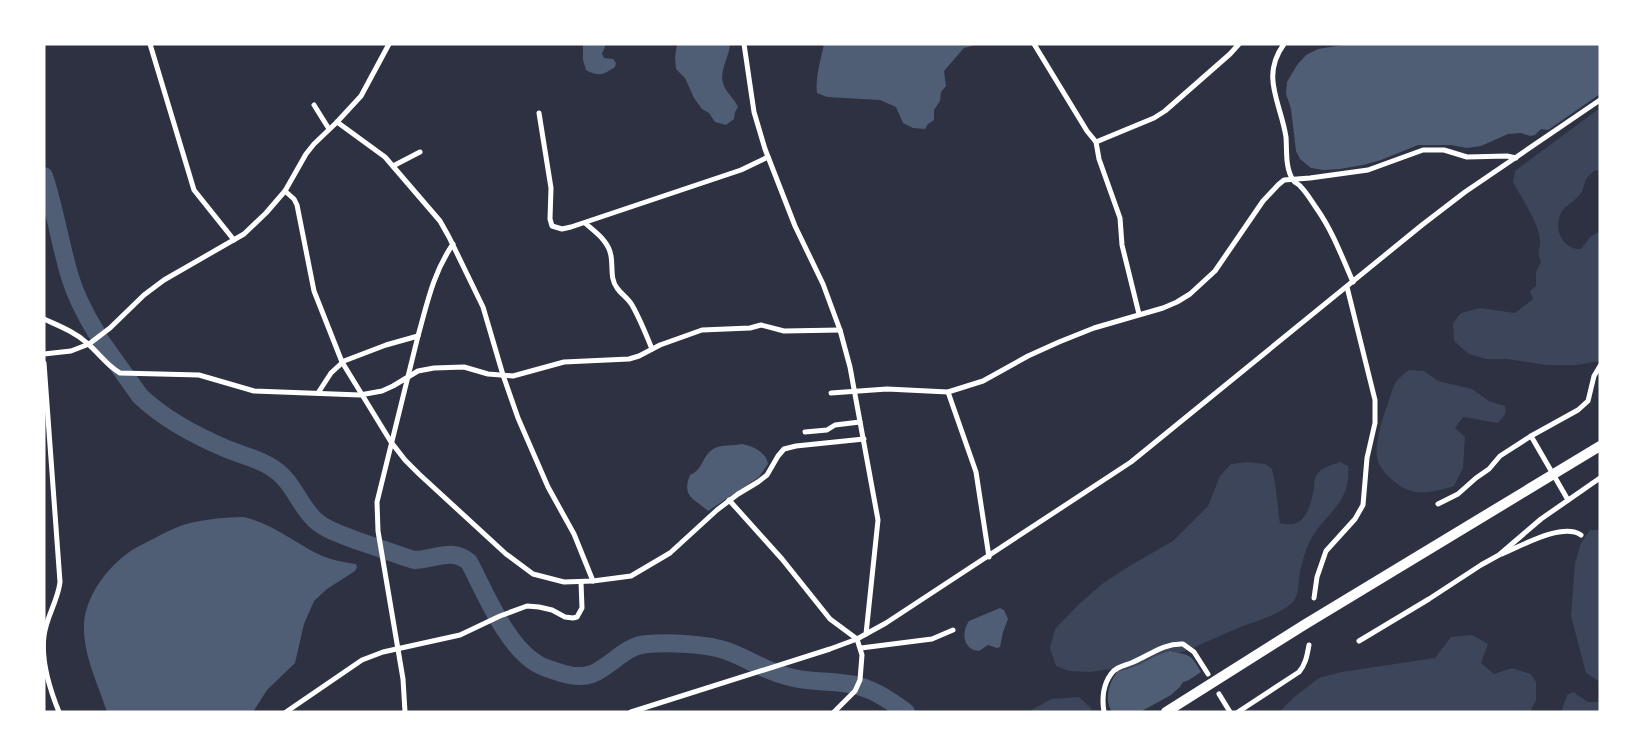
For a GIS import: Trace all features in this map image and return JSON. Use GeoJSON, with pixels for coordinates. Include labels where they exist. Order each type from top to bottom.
{"type":"FeatureCollection","features":[{"type":"Feature","properties":{"kind":"highway"},"geometry":{"type":"LineString","coordinates":[[1166,712],[1600,446]]}},
{"type":"Feature","properties":{"kind":"street"},"geometry":{"type":"LineString","coordinates":[[150,44],[194,190],[234,240]]}},
{"type":"Feature","properties":{"kind":"street"},"geometry":{"type":"LineString","coordinates":[[44,354],[71,351],[89,344],[164,280],[234,240],[266,213],[285,191],[306,154],[361,96],[389,44]]}},
{"type":"Feature","properties":{"kind":"street"},"geometry":{"type":"LineString","coordinates":[[744,44],[754,112],[768,157],[795,226],[823,284],[850,367],[878,520],[866,634]]}},
{"type":"Feature","properties":{"kind":"street"},"geometry":{"type":"LineString","coordinates":[[1034,44],[1096,142],[1098,159],[1120,218],[1122,245],[1139,314]]}},
{"type":"Feature","properties":{"kind":"street"},"geometry":{"type":"LineString","coordinates":[[1096,142],[1140,125],[1165,111],[1239,44]]}},
{"type":"Feature","properties":{"kind":"street"},"geometry":{"type":"LineString","coordinates":[[1284,44],[1273,65],[1272,87],[1285,134],[1288,165],[1293,180],[1318,210],[1335,238],[1350,285],[1376,400],[1363,505],[1355,519],[1326,551],[1317,577],[1314,598]]}},
{"type":"Feature","properties":{"kind":"street"},"geometry":{"type":"LineString","coordinates":[[631,712],[857,639],[886,623],[1131,462],[1422,225],[1465,192],[1600,100]]}},
{"type":"Feature","properties":{"kind":"street"},"geometry":{"type":"LineString","coordinates":[[314,105],[329,129]]}},
{"type":"Feature","properties":{"kind":"street"},"geometry":{"type":"LineString","coordinates":[[539,113],[551,188],[550,219],[552,226],[562,229],[741,170],[768,157]]}},
{"type":"Feature","properties":{"kind":"street"},"geometry":{"type":"LineString","coordinates":[[337,122],[385,157],[440,221],[453,244],[483,307],[518,418],[548,486],[574,534],[593,581]]}},
{"type":"Feature","properties":{"kind":"street"},"geometry":{"type":"LineString","coordinates":[[831,393],[887,389],[948,392],[983,381],[1028,356],[1094,328],[1177,302],[1204,283],[1215,271],[1271,192],[1284,180],[1368,170],[1423,150],[1444,150],[1467,157],[1516,158]]}},
{"type":"Feature","properties":{"kind":"street"},"geometry":{"type":"LineString","coordinates":[[393,166],[420,152]]}},
{"type":"Feature","properties":{"kind":"street"},"geometry":{"type":"LineString","coordinates":[[285,191],[297,205],[314,291],[342,362],[391,442],[419,474],[520,566],[533,574],[564,582],[631,576],[670,553],[730,500],[767,475],[784,449],[864,439]]}},
{"type":"Feature","properties":{"kind":"street"},"geometry":{"type":"LineString","coordinates":[[585,223],[609,248],[616,288],[631,303],[652,349]]}},
{"type":"Feature","properties":{"kind":"street"},"geometry":{"type":"LineString","coordinates":[[405,712],[403,679],[381,554],[377,502],[433,282],[453,244]]}},
{"type":"Feature","properties":{"kind":"street"},"geometry":{"type":"LineString","coordinates":[[44,318],[77,335],[120,373],[199,375],[254,391],[363,395],[382,391],[418,371],[464,367],[513,376],[564,362],[629,359],[702,330],[761,325],[783,331],[840,330]]}},
{"type":"Feature","properties":{"kind":"street"},"geometry":{"type":"LineString","coordinates":[[318,393],[342,362],[418,336]]}},
{"type":"Feature","properties":{"kind":"street"},"geometry":{"type":"LineString","coordinates":[[44,363],[61,582],[59,596],[44,635],[44,655],[51,688],[60,712]]}},
{"type":"Feature","properties":{"kind":"street"},"geometry":{"type":"LineString","coordinates":[[1438,505],[1458,494],[1489,469],[1500,456],[1578,410],[1588,401],[1594,376],[1600,366]]}},
{"type":"Feature","properties":{"kind":"street"},"geometry":{"type":"LineString","coordinates":[[948,392],[976,472],[989,557]]}},
{"type":"Feature","properties":{"kind":"street"},"geometry":{"type":"LineString","coordinates":[[805,432],[860,422]]}},
{"type":"Feature","properties":{"kind":"street"},"geometry":{"type":"LineString","coordinates":[[1531,438],[1567,497]]}},
{"type":"Feature","properties":{"kind":"street"},"geometry":{"type":"LineString","coordinates":[[1499,555],[1567,497],[1600,478]]}},
{"type":"Feature","properties":{"kind":"street"},"geometry":{"type":"LineString","coordinates":[[730,500],[831,619],[857,639],[862,655],[860,680],[855,691],[834,712]]}},
{"type":"Feature","properties":{"kind":"street"},"geometry":{"type":"LineString","coordinates":[[1359,641],[1499,555],[1563,531],[1581,535]]}},
{"type":"Feature","properties":{"kind":"street"},"geometry":{"type":"LineString","coordinates":[[286,712],[362,660],[397,648],[460,635],[527,606],[552,610],[565,617],[577,617],[582,608],[581,582]]}},
{"type":"Feature","properties":{"kind":"street"},"geometry":{"type":"LineString","coordinates":[[860,648],[932,639],[953,630]]}},
{"type":"Feature","properties":{"kind":"street"},"geometry":{"type":"LineString","coordinates":[[1104,712],[1102,699],[1111,674],[1118,667],[1130,664],[1154,650],[1183,644],[1194,652],[1208,674]]}},
{"type":"Feature","properties":{"kind":"street"},"geometry":{"type":"LineString","coordinates":[[1238,712],[1300,672],[1307,659],[1309,645]]}},
{"type":"Feature","properties":{"kind":"street"},"geometry":{"type":"LineString","coordinates":[[1219,694],[1230,712]]}},
{"type":"Feature","properties":{"kind":"shaded area"},"geometry":{"type":"Polygon","coordinates":[[[583,44],[606,44],[602,54],[604,58],[613,59],[615,67],[601,74],[586,70],[583,44]]]}},
{"type":"Feature","properties":{"kind":"shaded area"},"geometry":{"type":"Polygon","coordinates":[[[677,44],[730,44],[722,77],[725,88],[738,107],[734,119],[726,125],[715,122],[709,113],[702,109],[685,78],[676,69],[677,44]]]}},
{"type":"Feature","properties":{"kind":"shaded area"},"geometry":{"type":"Polygon","coordinates":[[[824,44],[980,44],[964,48],[944,71],[946,86],[934,110],[934,120],[925,129],[913,128],[903,123],[896,107],[880,100],[827,97],[817,93],[824,44]]]}},
{"type":"Feature","properties":{"kind":"shaded area"},"geometry":{"type":"Polygon","coordinates":[[[1348,44],[1600,44],[1600,94],[1548,130],[1541,129],[1535,135],[1508,134],[1481,146],[1467,148],[1418,145],[1363,165],[1324,170],[1311,168],[1300,159],[1296,151],[1291,109],[1286,94],[1287,82],[1306,55],[1318,49],[1348,44]]]}},
{"type":"Feature","properties":{"kind":"shaded area"},"geometry":{"type":"Polygon","coordinates":[[[1600,108],[1600,171],[1595,170],[1588,177],[1581,193],[1561,213],[1558,226],[1561,237],[1569,246],[1581,249],[1590,237],[1600,231],[1600,361],[1577,365],[1545,365],[1508,359],[1486,359],[1469,354],[1454,341],[1453,323],[1461,313],[1480,308],[1515,313],[1533,299],[1530,291],[1536,286],[1536,272],[1541,262],[1540,240],[1533,219],[1513,182],[1515,171],[1600,108]]]}},
{"type":"Feature","properties":{"kind":"shaded area"},"geometry":{"type":"Polygon","coordinates":[[[1409,370],[1424,371],[1438,381],[1472,389],[1489,401],[1505,406],[1506,413],[1498,423],[1463,417],[1455,428],[1465,437],[1463,468],[1454,486],[1427,492],[1411,491],[1390,478],[1377,458],[1379,432],[1394,385],[1409,370]]]}},
{"type":"Feature","properties":{"kind":"shaded area"},"geometry":{"type":"Polygon","coordinates":[[[742,444],[758,450],[765,456],[768,464],[759,477],[708,511],[688,493],[690,475],[698,470],[707,455],[716,447],[742,444]]]}},
{"type":"Feature","properties":{"kind":"shaded area"},"geometry":{"type":"Polygon","coordinates":[[[1340,462],[1348,466],[1346,490],[1342,499],[1310,541],[1295,600],[1275,614],[1188,650],[1179,653],[1170,651],[1131,669],[1090,672],[1069,671],[1056,666],[1050,648],[1055,629],[1102,584],[1173,541],[1208,506],[1220,476],[1231,464],[1265,464],[1272,469],[1280,523],[1288,524],[1305,516],[1311,503],[1315,478],[1320,471],[1340,462]]]}},
{"type":"Feature","properties":{"kind":"shaded area"},"geometry":{"type":"Polygon","coordinates":[[[243,517],[273,528],[323,556],[356,564],[355,571],[314,601],[304,624],[295,663],[267,690],[253,712],[107,712],[88,658],[84,636],[85,614],[99,583],[115,564],[132,550],[172,529],[203,520],[243,517]]]}},
{"type":"Feature","properties":{"kind":"shaded area"},"geometry":{"type":"Polygon","coordinates":[[[1590,530],[1600,530],[1600,682],[1586,673],[1571,616],[1575,563],[1581,543],[1590,530]]]}},
{"type":"Feature","properties":{"kind":"shaded area"},"geometry":{"type":"Polygon","coordinates":[[[1000,608],[1008,619],[1000,647],[988,645],[979,651],[974,650],[965,640],[966,625],[969,621],[1000,608]]]}},
{"type":"Feature","properties":{"kind":"shaded area"},"geometry":{"type":"Polygon","coordinates":[[[1472,635],[1488,644],[1481,663],[1494,674],[1512,668],[1531,674],[1536,682],[1536,700],[1530,712],[1279,712],[1319,678],[1341,672],[1435,658],[1451,637],[1472,635]]]}},
{"type":"Feature","properties":{"kind":"shaded area"},"geometry":{"type":"Polygon","coordinates":[[[1170,651],[1189,656],[1201,672],[1183,682],[1171,695],[1140,712],[1112,712],[1108,702],[1109,691],[1118,671],[1170,651]]]}},
{"type":"Feature","properties":{"kind":"shaded area"},"geometry":{"type":"Polygon","coordinates":[[[1573,692],[1588,702],[1600,702],[1600,712],[1561,712],[1567,695],[1573,692]]]}},
{"type":"Feature","properties":{"kind":"shaded area"},"geometry":{"type":"Polygon","coordinates":[[[1079,697],[1091,708],[1091,712],[1028,712],[1051,699],[1079,697]]]}},
{"type":"Feature","properties":{"kind":"waterway"},"geometry":{"type":"LineString","coordinates":[[44,176],[72,284],[96,332]]}},
{"type":"Feature","properties":{"kind":"waterway"},"geometry":{"type":"LineString","coordinates":[[100,340],[140,396],[149,404],[192,433],[260,461],[279,472],[309,514],[325,527],[414,560],[456,555],[469,562],[489,602],[515,644],[525,655],[542,666],[569,675],[584,676],[592,674],[640,645],[699,645],[727,651],[771,671],[794,678],[865,688],[906,712]]}}]}
